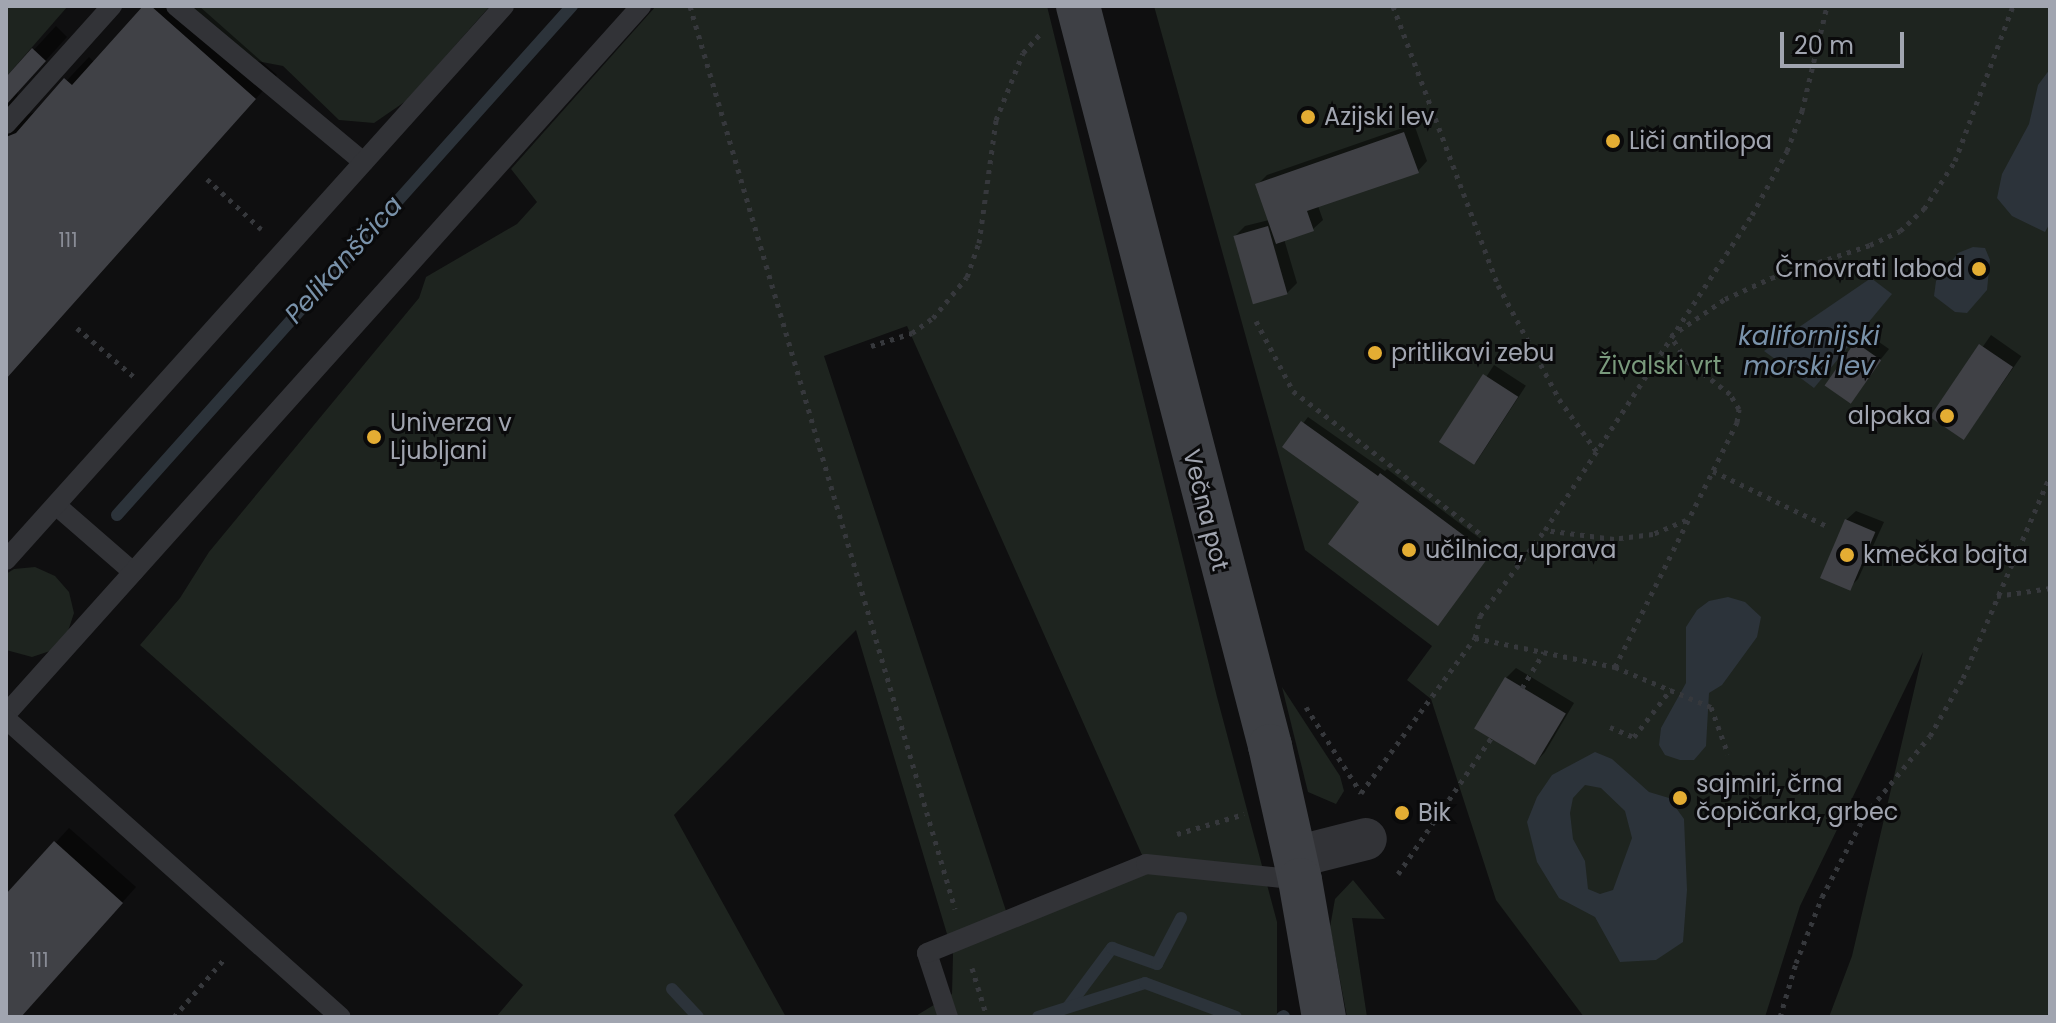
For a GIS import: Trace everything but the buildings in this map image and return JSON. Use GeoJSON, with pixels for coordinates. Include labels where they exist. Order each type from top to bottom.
{"type":"FeatureCollection","features":[{"type":"Feature","properties":{"kind":"main road","name":"Večna pot"},"geometry":{"type":"LineString","coordinates":[[1064,15],[1270,746],[1297,868],[1324,1017]]}},
{"type":"Feature","properties":{"kind":"street"},"geometry":{"type":"LineString","coordinates":[[1297,868],[1366,839]]}},
{"type":"Feature","properties":{"kind":"lane"},"geometry":{"type":"LineString","coordinates":[[6,124],[112,6]]}},
{"type":"Feature","properties":{"kind":"lane"},"geometry":{"type":"LineString","coordinates":[[176,6],[363,162]]}},
{"type":"Feature","properties":{"kind":"lane"},"geometry":{"type":"LineString","coordinates":[[6,560],[504,6]]}},
{"type":"Feature","properties":{"kind":"lane"},"geometry":{"type":"LineString","coordinates":[[341,1017],[6,717],[641,6]]}},
{"type":"Feature","properties":{"kind":"lane"},"geometry":{"type":"LineString","coordinates":[[57,506],[133,572]]}},
{"type":"Feature","properties":{"kind":"lane"},"geometry":{"type":"LineString","coordinates":[[948,1017],[927,953],[963,936],[1146,864],[1297,868]]}},
{"type":"Feature","properties":{"kind":"path"},"geometry":{"type":"LineString","coordinates":[[690,6],[987,1017]]}},
{"type":"Feature","properties":{"kind":"path"},"geometry":{"type":"LineString","coordinates":[[1393,6],[1498,285],[1559,399],[1597,452]]}},
{"type":"Feature","properties":{"kind":"path"},"geometry":{"type":"LineString","coordinates":[[1361,793],[1475,638],[1480,616],[1545,530],[1752,215],[1787,151],[1802,111],[1827,6]]}},
{"type":"Feature","properties":{"kind":"path"},"geometry":{"type":"LineString","coordinates":[[1671,336],[1725,299],[1771,278],[1900,231],[1924,209],[1955,161],[2013,6]]}},
{"type":"Feature","properties":{"kind":"path"},"geometry":{"type":"LineString","coordinates":[[871,346],[912,333],[933,318],[967,277],[979,243],[996,120],[1023,53],[1064,15]]}},
{"type":"Feature","properties":{"kind":"path"},"geometry":{"type":"LineString","coordinates":[[207,179],[285,252]]}},
{"type":"Feature","properties":{"kind":"path"},"geometry":{"type":"LineString","coordinates":[[1256,321],[1293,391],[1520,564]]}},
{"type":"Feature","properties":{"kind":"path"},"geometry":{"type":"LineString","coordinates":[[77,328],[155,395]]}},
{"type":"Feature","properties":{"kind":"path"},"geometry":{"type":"LineString","coordinates":[[1615,667],[1737,422],[1739,409],[1730,394],[1687,361],[1671,336]]}},
{"type":"Feature","properties":{"kind":"path"},"geometry":{"type":"LineString","coordinates":[[1713,471],[1827,526]]}},
{"type":"Feature","properties":{"kind":"path"},"geometry":{"type":"LineString","coordinates":[[1780,1017],[1796,963],[1822,897],[1865,815],[1930,736],[1963,678],[2050,476]]}},
{"type":"Feature","properties":{"kind":"path"},"geometry":{"type":"LineString","coordinates":[[1545,530],[1614,539],[1653,534],[1687,519]]}},
{"type":"Feature","properties":{"kind":"path"},"geometry":{"type":"LineString","coordinates":[[1996,597],[2050,588]]}},
{"type":"Feature","properties":{"kind":"path"},"geometry":{"type":"LineString","coordinates":[[1475,638],[1615,667],[1711,707],[1728,754]]}},
{"type":"Feature","properties":{"kind":"path"},"geometry":{"type":"LineString","coordinates":[[1522,688],[1544,652]]}},
{"type":"Feature","properties":{"kind":"path"},"geometry":{"type":"LineString","coordinates":[[1610,727],[1634,737],[1675,691]]}},
{"type":"Feature","properties":{"kind":"path"},"geometry":{"type":"LineString","coordinates":[[1398,874],[1491,738]]}},
{"type":"Feature","properties":{"kind":"path"},"geometry":{"type":"LineString","coordinates":[[174,1017],[247,932]]}},
{"type":"Feature","properties":{"kind":"green space"},"geometry":{"type":"Polygon","coordinates":[[[6,6],[68,6],[6,77],[6,6]]]}},
{"type":"Feature","properties":{"kind":"green space"},"geometry":{"type":"Polygon","coordinates":[[[182,6],[490,6],[406,101],[374,123],[339,120],[283,66],[231,56],[182,6]]]}},
{"type":"Feature","properties":{"kind":"green space"},"geometry":{"type":"Polygon","coordinates":[[[656,6],[1047,6],[1217,697],[1277,922],[1277,1017],[914,1017],[952,994],[953,954],[856,630],[674,815],[786,1017],[496,1017],[523,985],[140,645],[180,598],[209,552],[419,298],[426,277],[517,224],[537,202],[511,169],[656,6]],[[907,326],[824,356],[1011,926],[1146,864],[907,326]]]}},
{"type":"Feature","properties":{"kind":"green space","name":"Živalski vrt"},"geometry":{"type":"Polygon","coordinates":[[[1154,6],[2050,6],[2050,1017],[1829,1017],[1852,956],[1923,652],[1800,906],[1765,1017],[1584,1017],[1496,900],[1431,699],[1407,680],[1432,646],[1305,550],[1154,6]]]}},
{"type":"Feature","properties":{"kind":"green space"},"geometry":{"type":"Polygon","coordinates":[[[35,567],[55,576],[69,592],[74,613],[67,634],[53,650],[32,657],[6,650],[6,574],[14,569],[35,567]]]}},
{"type":"Feature","properties":{"kind":"green space"},"geometry":{"type":"Polygon","coordinates":[[[1282,687],[1340,776],[1344,791],[1336,804],[1308,792],[1282,687]]]}},
{"type":"Feature","properties":{"kind":"green space"},"geometry":{"type":"Polygon","coordinates":[[[1353,880],[1385,919],[1352,918],[1367,1017],[1347,1017],[1330,927],[1335,899],[1353,880]]]}},
{"type":"Feature","properties":{"kind":"water"},"geometry":{"type":"Polygon","coordinates":[[[2050,69],[2050,223],[2045,232],[2012,216],[1997,198],[2002,174],[2029,124],[2038,85],[2050,69]]]}},
{"type":"Feature","properties":{"kind":"water"},"geometry":{"type":"Polygon","coordinates":[[[1973,247],[1985,248],[1990,260],[1987,290],[1967,313],[1955,312],[1934,296],[1936,281],[1958,253],[1973,247]]]}},
{"type":"Feature","properties":{"kind":"water","name":"kalifornijski morski lev"},"geometry":{"type":"Polygon","coordinates":[[[1871,278],[1892,294],[1814,388],[1764,351],[1871,278]]]}},
{"type":"Feature","properties":{"kind":"water"},"geometry":{"type":"Polygon","coordinates":[[[1728,597],[1745,602],[1761,617],[1757,637],[1722,685],[1709,693],[1706,746],[1694,760],[1665,755],[1659,745],[1661,728],[1686,683],[1686,627],[1697,610],[1709,601],[1728,597]]]}},
{"type":"Feature","properties":{"kind":"water"},"geometry":{"type":"Polygon","coordinates":[[[1595,752],[1612,759],[1649,792],[1669,798],[1684,819],[1687,890],[1683,942],[1656,960],[1620,962],[1595,917],[1559,898],[1537,862],[1527,822],[1537,797],[1552,775],[1595,752]],[[1585,785],[1573,798],[1570,813],[1573,839],[1585,861],[1588,889],[1600,894],[1613,890],[1632,838],[1625,811],[1601,788],[1585,785]]]}},
{"type":"Feature","properties":{"kind":"waterway","name":"Pelikanščica"},"geometry":{"type":"LineString","coordinates":[[117,515],[572,6]]}},
{"type":"Feature","properties":{"kind":"waterway"},"geometry":{"type":"LineString","coordinates":[[1068,1007],[1112,948],[1157,964],[1181,918]]}},
{"type":"Feature","properties":{"kind":"waterway"},"geometry":{"type":"LineString","coordinates":[[1038,1017],[1145,983],[1236,1017]]}},
{"type":"Feature","properties":{"kind":"waterway"},"geometry":{"type":"LineString","coordinates":[[672,989],[698,1017]]}},
{"type":"Feature","properties":{"kind":"place","name":"Azijski lev"},"geometry":{"type":"Point","coordinates":[1308,117]}},
{"type":"Feature","properties":{"kind":"place","name":"Liči antilopa"},"geometry":{"type":"Point","coordinates":[1613,141]}},
{"type":"Feature","properties":{"kind":"place","name":"Črnovrati labod"},"geometry":{"type":"Point","coordinates":[1979,269]}},
{"type":"Feature","properties":{"kind":"place","name":"pritlikavi zebu"},"geometry":{"type":"Point","coordinates":[1375,353]}},
{"type":"Feature","properties":{"kind":"place","name":"alpaka"},"geometry":{"type":"Point","coordinates":[1947,416]}},
{"type":"Feature","properties":{"kind":"place","name":"Univerza v Ljubljani"},"geometry":{"type":"Point","coordinates":[374,437]}},
{"type":"Feature","properties":{"kind":"place","name":"učilnica, uprava"},"geometry":{"type":"Point","coordinates":[1409,550]}},
{"type":"Feature","properties":{"kind":"place","name":"kmečka bajta"},"geometry":{"type":"Point","coordinates":[1847,555]}},
{"type":"Feature","properties":{"kind":"place","name":"sajmiri, črna čopičarka, grbec"},"geometry":{"type":"Point","coordinates":[1680,798]}},
{"type":"Feature","properties":{"kind":"place","name":"Bik"},"geometry":{"type":"Point","coordinates":[1402,813]}}]}
